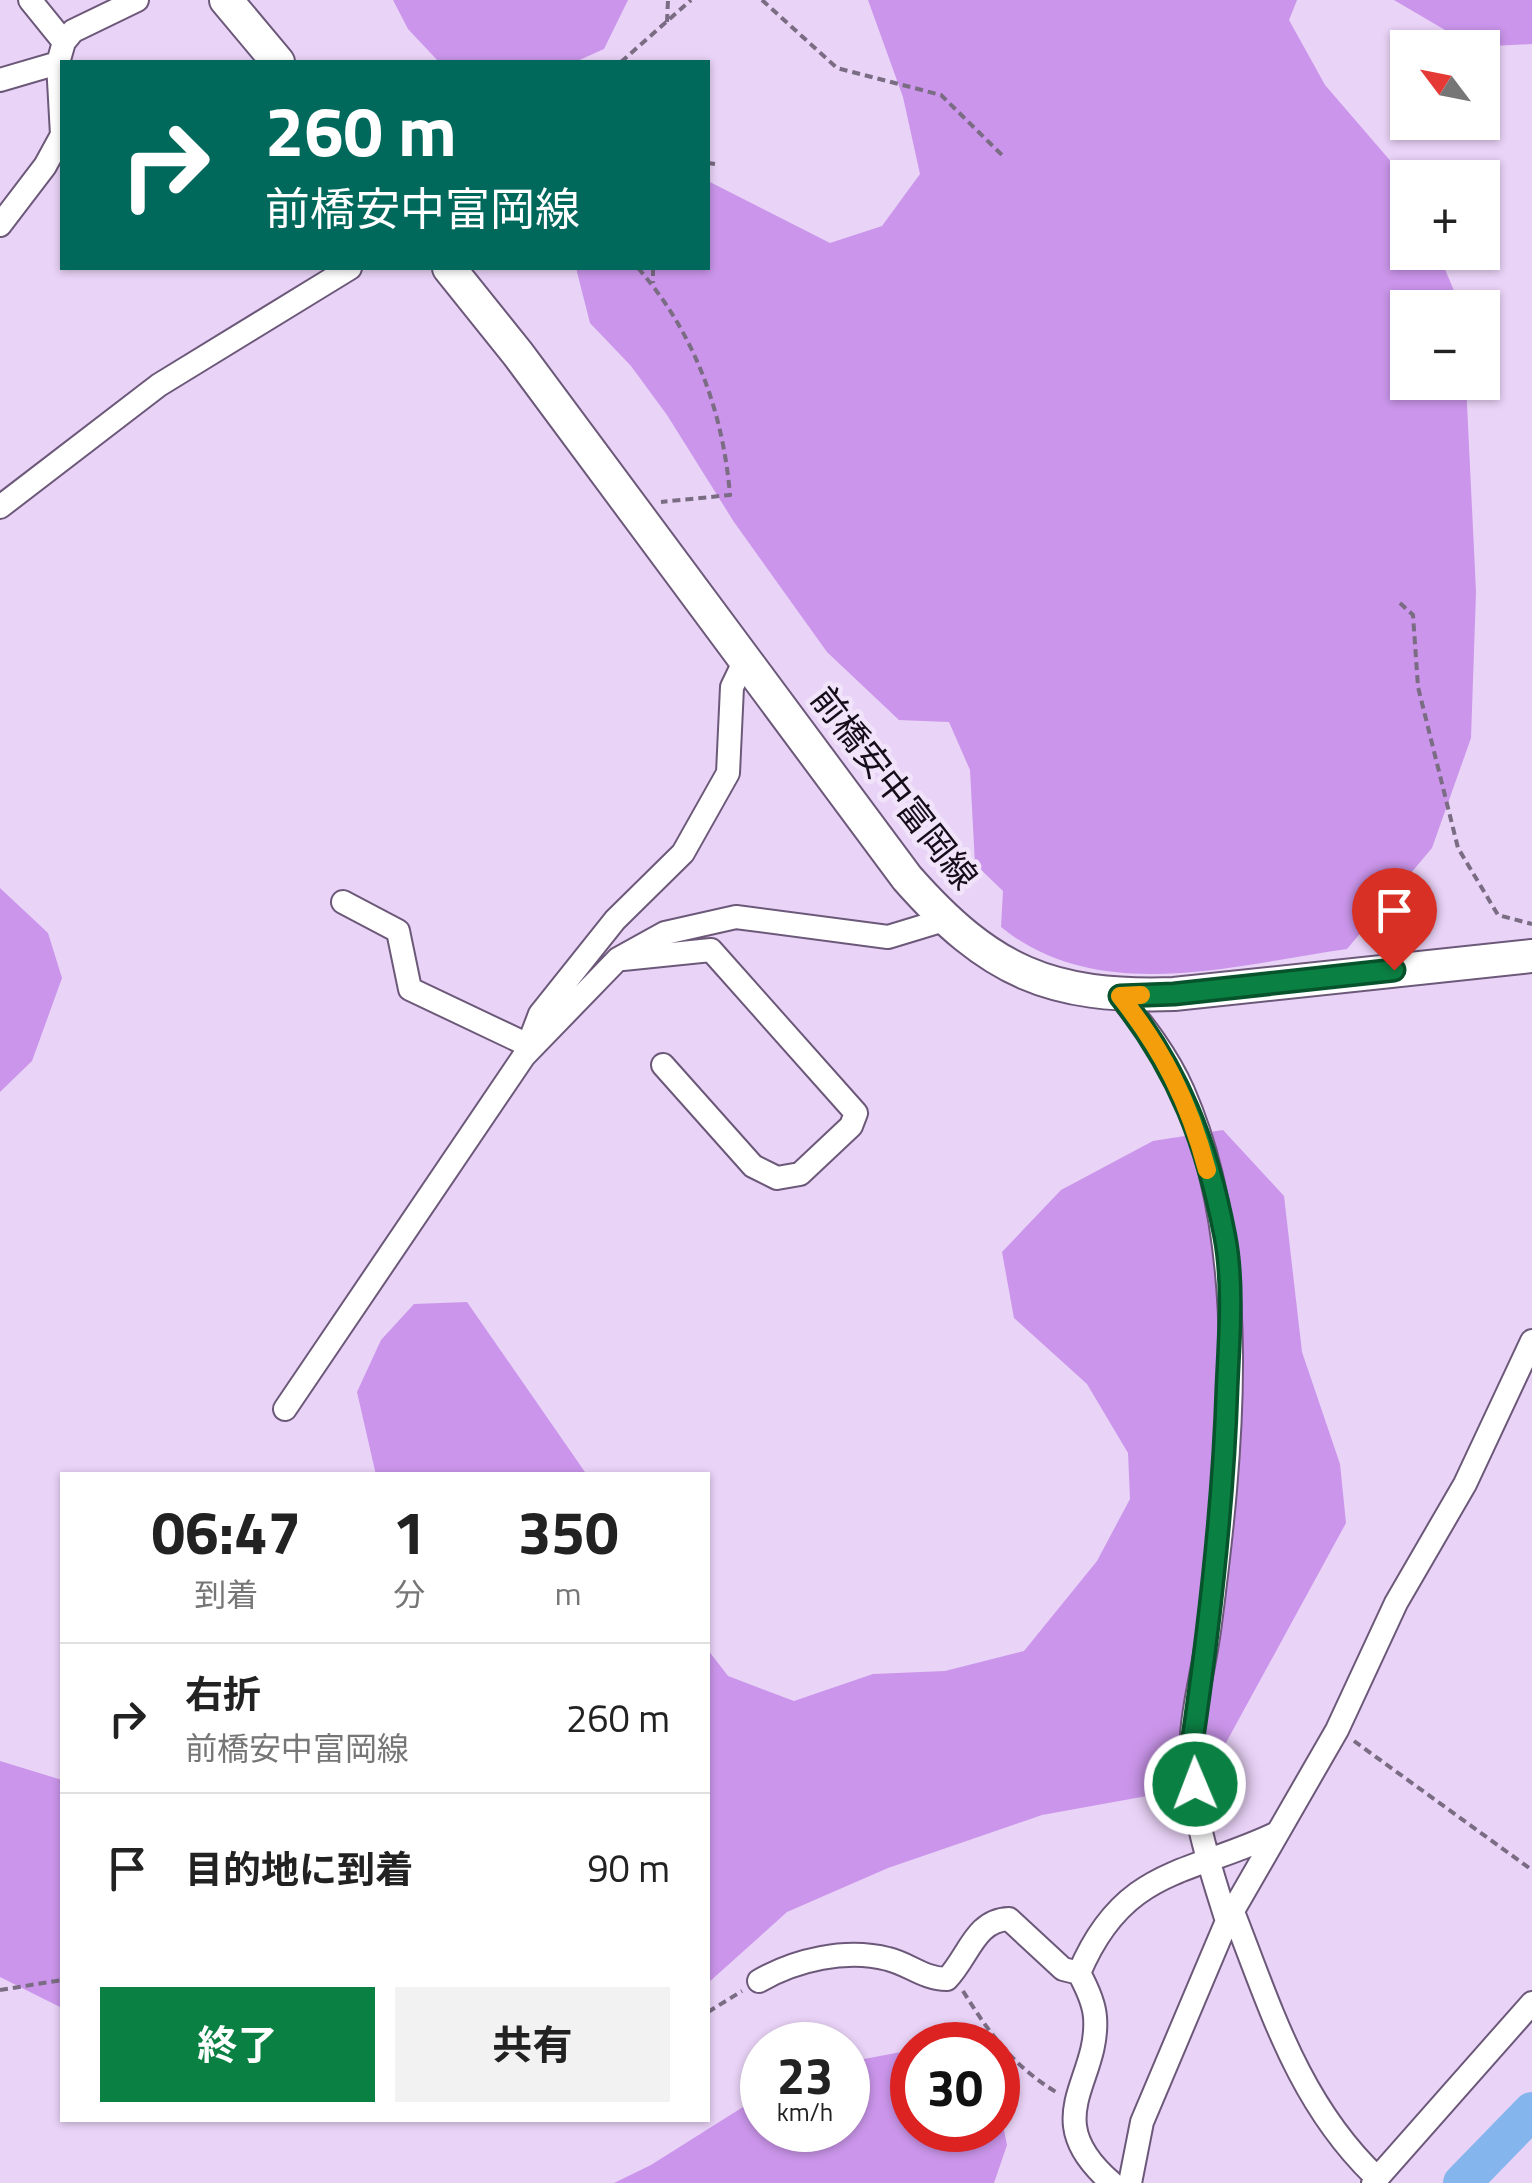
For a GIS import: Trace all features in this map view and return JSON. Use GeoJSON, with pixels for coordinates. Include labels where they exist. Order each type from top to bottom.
{"type":"FeatureCollection","features":[{"type":"Feature","properties":{"kind":"main road"},"geometry":{"type":"LineString","coordinates":[[231,1],[276,60]]}},
{"type":"Feature","properties":{"kind":"main road","name":"前橋安中富岡線"},"geometry":{"type":"LineString","coordinates":[[451,270],[631,504],[907,878],[944,920],[976,944],[1050,984],[1120,996],[1174,994],[1532,956]]}},
{"type":"Feature","properties":{"kind":"street"},"geometry":{"type":"LineString","coordinates":[[30,0],[61,52],[61,60]]}},
{"type":"Feature","properties":{"kind":"street"},"geometry":{"type":"LineString","coordinates":[[0,80],[61,52],[73,32],[137,0]]}},
{"type":"Feature","properties":{"kind":"street"},"geometry":{"type":"LineString","coordinates":[[0,225],[46,166],[60,138]]}},
{"type":"Feature","properties":{"kind":"street"},"geometry":{"type":"LineString","coordinates":[[0,507],[159,384],[347,270]]}},
{"type":"Feature","properties":{"kind":"street"},"geometry":{"type":"LineString","coordinates":[[526,1051],[540,1014],[561,987],[615,920],[684,852],[728,773],[732,686],[745,660]]}},
{"type":"Feature","properties":{"kind":"street"},"geometry":{"type":"LineString","coordinates":[[343,902],[398,931],[410,990],[526,1051]]}},
{"type":"Feature","properties":{"kind":"street"},"geometry":{"type":"LineString","coordinates":[[285,1409],[526,1051],[618,959],[665,933],[736,917],[888,938],[944,920]]}},
{"type":"Feature","properties":{"kind":"street"},"geometry":{"type":"LineString","coordinates":[[618,959],[711,950],[856,1113],[850,1126],[800,1174],[776,1178],[753,1166],[663,1064]]}},
{"type":"Feature","properties":{"kind":"street"},"geometry":{"type":"LineString","coordinates":[[1120,996],[1157,1042],[1182,1091],[1226,1240],[1230,1328],[1223,1496],[1191,1751],[1207,1857],[1230,1916],[1314,2104],[1340,2143],[1375,2180],[1532,2003]]}},
{"type":"Feature","properties":{"kind":"street"},"geometry":{"type":"LineString","coordinates":[[1130,2183],[1142,2122],[1230,1916],[1337,1730],[1396,1603],[1465,1484],[1532,1341]]}},
{"type":"Feature","properties":{"kind":"street"},"geometry":{"type":"LineString","coordinates":[[1112,2183],[1083,2149],[1073,2110],[1095,2016],[1079,1973],[1088,1953],[1131,1898],[1154,1879],[1207,1857],[1243,1850],[1278,1833]]}},
{"type":"Feature","properties":{"kind":"street"},"geometry":{"type":"LineString","coordinates":[[759,1981],[788,1965],[857,1958],[887,1958],[933,1979],[947,1979],[982,1926],[994,1919],[1009,1919],[1063,1969],[1079,1973]]}},
{"type":"Feature","properties":{"kind":"path"},"geometry":{"type":"LineString","coordinates":[[667,22],[668,0]]}},
{"type":"Feature","properties":{"kind":"path"},"geometry":{"type":"LineString","coordinates":[[624,60],[691,0]]}},
{"type":"Feature","properties":{"kind":"path"},"geometry":{"type":"LineString","coordinates":[[762,0],[837,68],[940,95],[1003,156]]}},
{"type":"Feature","properties":{"kind":"path"},"geometry":{"type":"LineString","coordinates":[[710,163],[715,164]]}},
{"type":"Feature","properties":{"kind":"path"},"geometry":{"type":"LineString","coordinates":[[631,504],[730,495],[725,441],[694,351],[671,306],[640,270]]}},
{"type":"Feature","properties":{"kind":"path"},"geometry":{"type":"LineString","coordinates":[[652,270],[653,284]]}},
{"type":"Feature","properties":{"kind":"path"},"geometry":{"type":"LineString","coordinates":[[1400,603],[1412,615],[1418,687],[1458,848],[1498,915],[1532,924]]}},
{"type":"Feature","properties":{"kind":"path"},"geometry":{"type":"LineString","coordinates":[[1337,1730],[1433,1794],[1532,1870]]}},
{"type":"Feature","properties":{"kind":"path"},"geometry":{"type":"LineString","coordinates":[[947,1979],[962,1990],[991,2036],[1023,2072],[1065,2097],[1073,2110]]}},
{"type":"Feature","properties":{"kind":"path"},"geometry":{"type":"LineString","coordinates":[[0,1990],[60,1980]]}},
{"type":"Feature","properties":{"kind":"path"},"geometry":{"type":"LineString","coordinates":[[710,2011],[759,1981]]}},
{"type":"Feature","properties":{"kind":"shaded area"},"geometry":{"type":"Polygon","coordinates":[[[393,0],[628,0],[604,49],[579,60],[437,60],[408,29],[393,0]]]}},
{"type":"Feature","properties":{"kind":"shaded area"},"geometry":{"type":"Polygon","coordinates":[[[868,0],[1297,0],[1289,20],[1325,85],[1390,160],[1390,270],[1445,270],[1454,290],[1390,290],[1390,400],[1467,400],[1476,592],[1471,738],[1432,848],[1347,949],[1213,970],[1123,973],[1080,966],[1039,951],[1001,927],[1003,891],[975,864],[970,770],[949,722],[899,720],[827,652],[734,522],[667,415],[631,366],[590,323],[577,270],[710,270],[710,182],[830,243],[882,226],[920,174],[903,97],[868,0]]]}},
{"type":"Feature","properties":{"kind":"shaded area"},"geometry":{"type":"Polygon","coordinates":[[[1394,0],[1532,0],[1532,44],[1500,46],[1500,30],[1445,30],[1394,0]]]}},
{"type":"Feature","properties":{"kind":"shaded area"},"geometry":{"type":"Polygon","coordinates":[[[0,888],[48,933],[62,978],[32,1061],[0,1092],[0,888]]]}},
{"type":"Feature","properties":{"kind":"shaded area"},"geometry":{"type":"Polygon","coordinates":[[[1223,1130],[1284,1196],[1302,1352],[1340,1464],[1346,1523],[1222,1750],[1158,1794],[1042,1815],[888,1868],[787,1912],[710,1981],[710,1653],[728,1676],[794,1701],[873,1674],[945,1671],[1024,1651],[1097,1561],[1130,1499],[1128,1453],[1087,1384],[1014,1318],[1002,1252],[1061,1190],[1153,1141],[1223,1130]]]}},
{"type":"Feature","properties":{"kind":"shaded area"},"geometry":{"type":"Polygon","coordinates":[[[467,1302],[585,1472],[375,1472],[357,1392],[381,1340],[414,1304],[467,1302]]]}},
{"type":"Feature","properties":{"kind":"shaded area"},"geometry":{"type":"Polygon","coordinates":[[[0,1761],[60,1779],[60,2007],[0,1977],[0,1761]]]}},
{"type":"Feature","properties":{"kind":"shaded area"},"geometry":{"type":"Polygon","coordinates":[[[890,2054],[890,2152],[1005,2152],[994,2183],[614,2183],[651,2165],[740,2109],[740,2152],[870,2152],[870,2058],[890,2054]]]}},
{"type":"Feature","properties":{"kind":"waterway"},"geometry":{"type":"LineString","coordinates":[[1462,2183],[1532,2111]]}},
{"type":"Feature","properties":{"kind":"slow traffic"},"geometry":{"type":"LineString","coordinates":[[1141,995],[1120,996],[1157,1042],[1182,1091],[1207,1170]]}},
{"type":"Feature","properties":{"kind":"route"},"geometry":{"type":"LineString","coordinates":[[1195,1784],[1191,1751],[1223,1496],[1230,1328],[1226,1240],[1182,1091],[1157,1042],[1120,996],[1174,994],[1394,970]]}}]}
